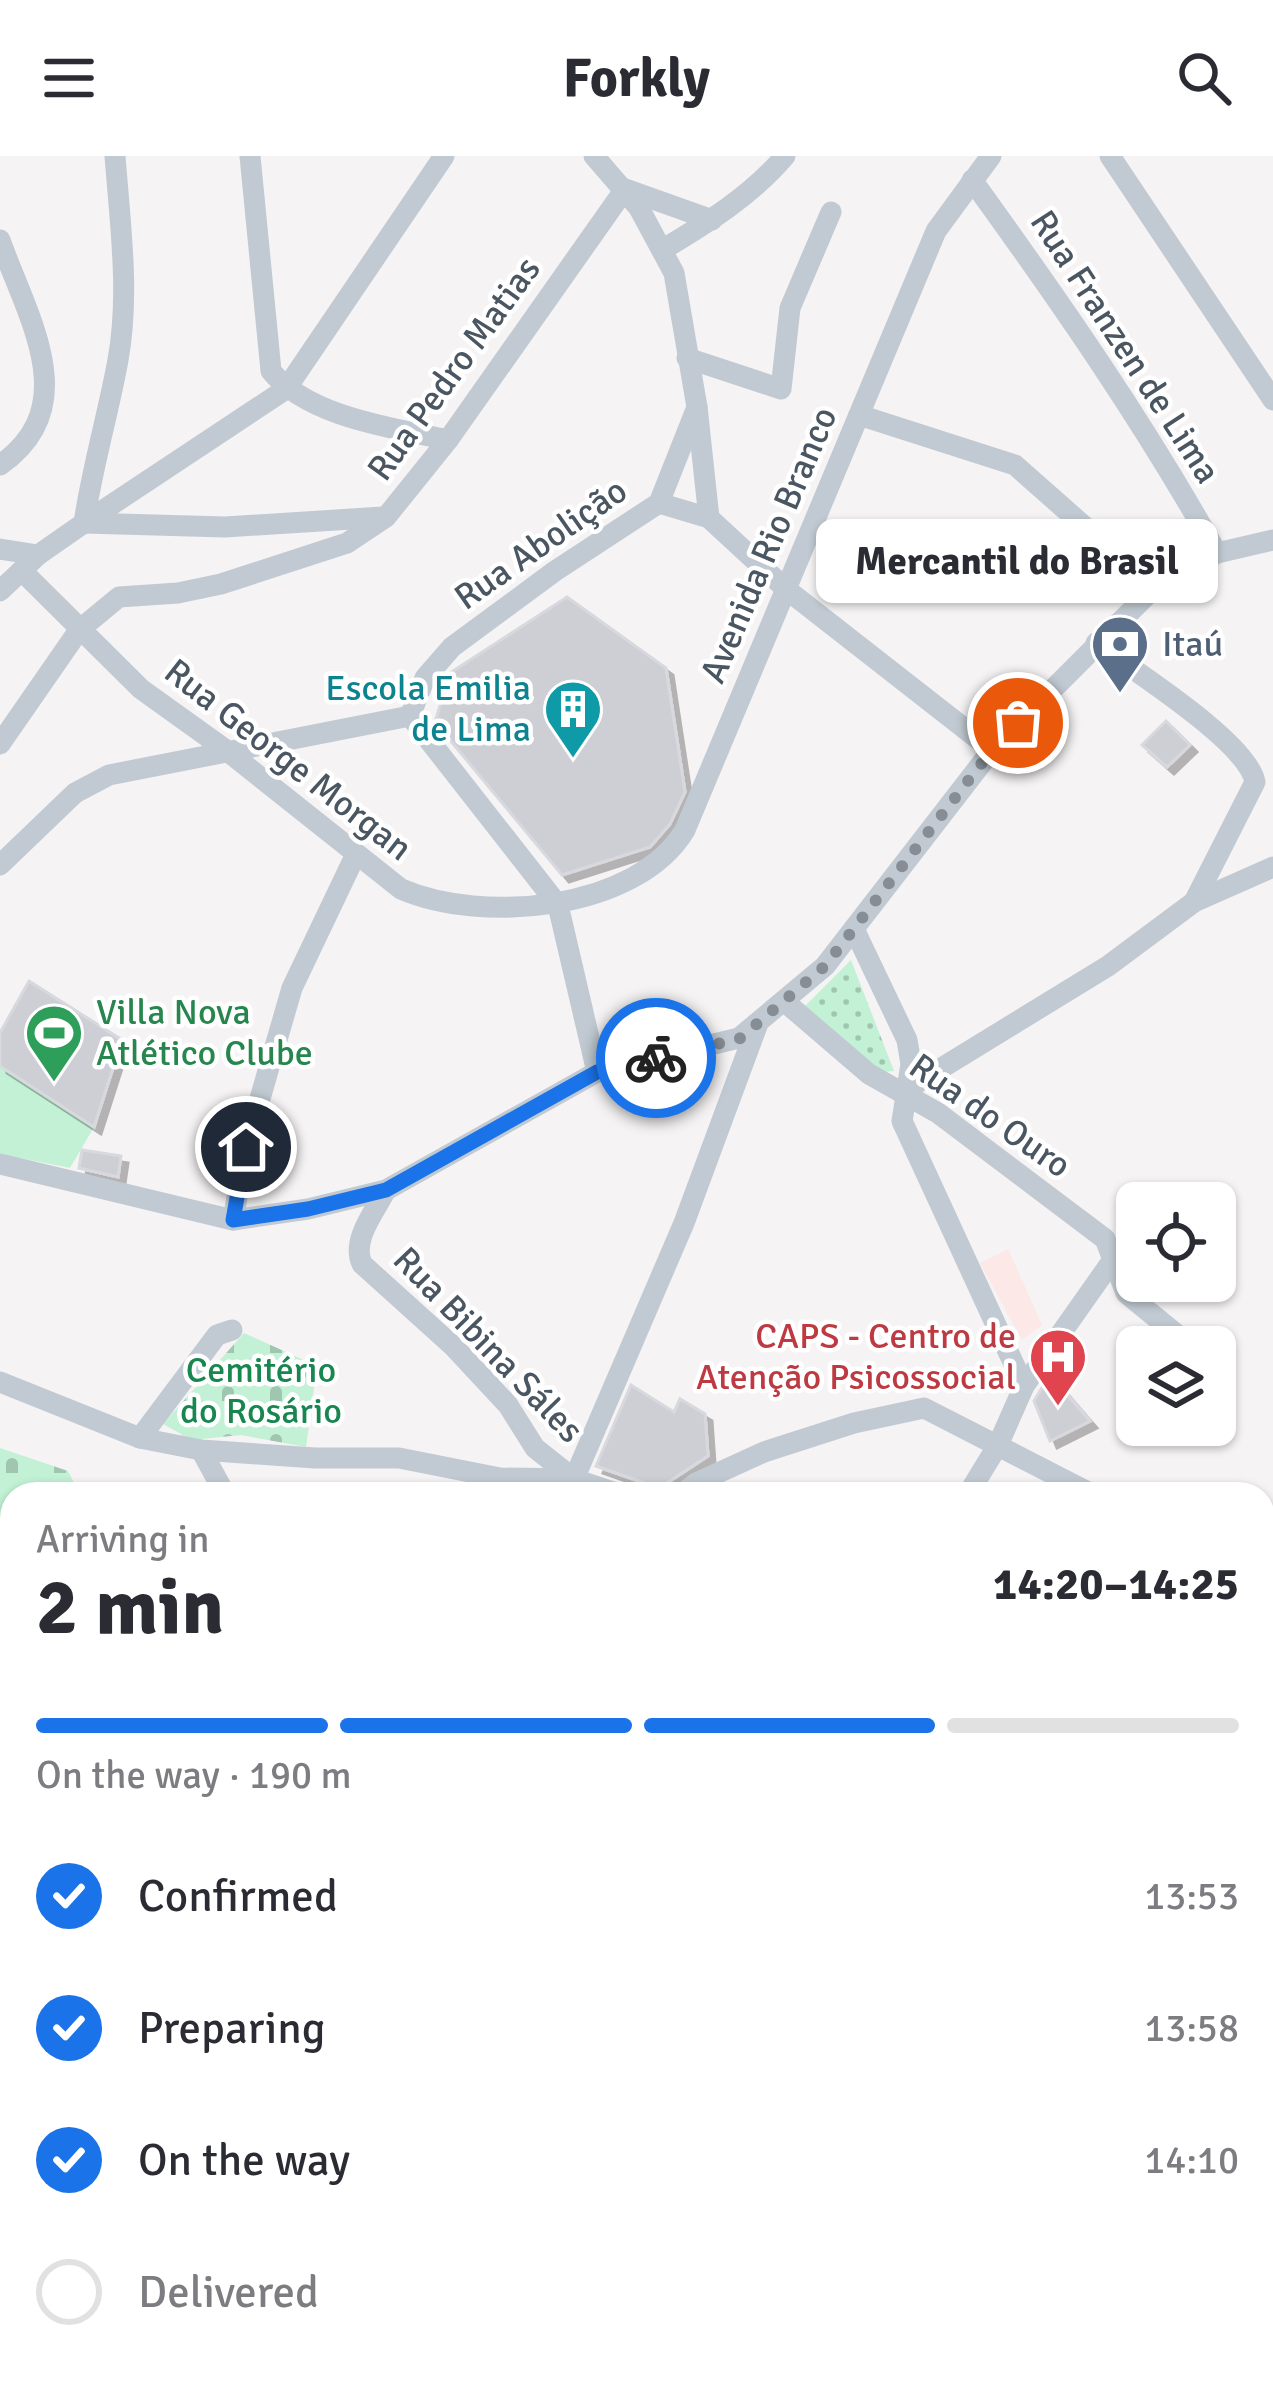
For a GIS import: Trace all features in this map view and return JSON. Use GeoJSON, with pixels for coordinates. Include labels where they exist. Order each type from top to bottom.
{"type":"FeatureCollection","features":[{"type":"Feature","properties":{"kind":"street"},"geometry":{"type":"LineString","coordinates":[[84,524],[93,461],[119,356],[123,274],[115,156]]}},
{"type":"Feature","properties":{"kind":"street"},"geometry":{"type":"LineString","coordinates":[[250,156],[271,371],[286,389],[358,420],[448,440]]}},
{"type":"Feature","properties":{"kind":"street"},"geometry":{"type":"LineString","coordinates":[[0,591],[84,524],[286,389],[445,156]]}},
{"type":"Feature","properties":{"kind":"street"},"geometry":{"type":"LineString","coordinates":[[594,156],[625,189],[674,273],[697,407],[709,518]]}},
{"type":"Feature","properties":{"kind":"street"},"geometry":{"type":"LineString","coordinates":[[662,250],[764,181],[785,156]]}},
{"type":"Feature","properties":{"kind":"street","name":"Avenida Rio Branco"},"geometry":{"type":"LineString","coordinates":[[558,905],[655,867],[672,852],[685,830],[936,231],[991,156]]}},
{"type":"Feature","properties":{"kind":"street"},"geometry":{"type":"LineString","coordinates":[[1111,156],[1273,400]]}},
{"type":"Feature","properties":{"kind":"street","name":"Rua Franzen de Lima"},"geometry":{"type":"LineString","coordinates":[[972,180],[1097,353],[1217,553]]}},
{"type":"Feature","properties":{"kind":"street"},"geometry":{"type":"LineString","coordinates":[[625,189],[712,220]]}},
{"type":"Feature","properties":{"kind":"street","name":"Rua Pedro Matias"},"geometry":{"type":"LineString","coordinates":[[84,524],[225,527],[386,517],[448,440],[625,189]]}},
{"type":"Feature","properties":{"kind":"street"},"geometry":{"type":"LineString","coordinates":[[687,358],[781,389],[790,308],[831,212]]}},
{"type":"Feature","properties":{"kind":"street"},"geometry":{"type":"LineString","coordinates":[[0,240],[47,373],[46,403],[37,429],[22,450],[0,464]]}},
{"type":"Feature","properties":{"kind":"street","name":"Rua Abolição"},"geometry":{"type":"LineString","coordinates":[[410,716],[425,678],[452,647],[659,503],[697,407]]}},
{"type":"Feature","properties":{"kind":"street"},"geometry":{"type":"LineString","coordinates":[[859,415],[1015,465],[1154,587]]}},
{"type":"Feature","properties":{"kind":"street"},"geometry":{"type":"LineString","coordinates":[[659,503],[709,518],[785,589],[992,750]]}},
{"type":"Feature","properties":{"kind":"street"},"geometry":{"type":"LineString","coordinates":[[0,745],[80,630],[119,597],[221,584],[347,543],[386,517]]}},
{"type":"Feature","properties":{"kind":"street"},"geometry":{"type":"LineString","coordinates":[[0,1165],[233,1220],[308,1209],[386,1190],[597,1072],[739,1039],[825,966],[992,750],[1154,587],[1217,553],[1273,540]]}},
{"type":"Feature","properties":{"kind":"street"},"geometry":{"type":"LineString","coordinates":[[0,549],[30,563]]}},
{"type":"Feature","properties":{"kind":"street","name":"Rua George Morgan"},"geometry":{"type":"LineString","coordinates":[[30,563],[80,630],[141,688],[401,889],[428,901],[457,905],[558,905]]}},
{"type":"Feature","properties":{"kind":"street"},"geometry":{"type":"LineString","coordinates":[[1096,643],[1207,724],[1253,768],[1255,782],[1194,902]]}},
{"type":"Feature","properties":{"kind":"street"},"geometry":{"type":"LineString","coordinates":[[5,852],[75,793],[109,776],[410,716],[558,905],[597,1072]]}},
{"type":"Feature","properties":{"kind":"street"},"geometry":{"type":"LineString","coordinates":[[233,1220],[246,1147],[292,988],[356,854]]}},
{"type":"Feature","properties":{"kind":"street"},"geometry":{"type":"LineString","coordinates":[[904,1091],[1108,966],[1194,902],[1273,867]]}},
{"type":"Feature","properties":{"kind":"street"},"geometry":{"type":"LineString","coordinates":[[854,929],[907,1040],[911,1064],[902,1120],[1024,1386]]}},
{"type":"Feature","properties":{"kind":"street","name":"Rua do Ouro"},"geometry":{"type":"LineString","coordinates":[[785,1002],[869,1074],[904,1091],[1105,1239],[1126,1292],[1167,1326]]}},
{"type":"Feature","properties":{"kind":"street"},"geometry":{"type":"LineString","coordinates":[[578,1482],[684,1222],[757,1026]]}},
{"type":"Feature","properties":{"kind":"street","name":"Rua Bibina Sáles"},"geometry":{"type":"LineString","coordinates":[[386,1190],[359,1242],[362,1264],[454,1347],[508,1405],[535,1448],[572,1482]]}},
{"type":"Feature","properties":{"kind":"street"},"geometry":{"type":"LineString","coordinates":[[975,1482],[1024,1386],[1112,1261]]}},
{"type":"Feature","properties":{"kind":"street"},"geometry":{"type":"LineString","coordinates":[[140,1438],[217,1335],[232,1330]]}},
{"type":"Feature","properties":{"kind":"street"},"geometry":{"type":"LineString","coordinates":[[0,1382],[140,1438],[201,1450],[398,1458],[538,1482]]}},
{"type":"Feature","properties":{"kind":"street"},"geometry":{"type":"LineString","coordinates":[[698,1482],[764,1453],[924,1408],[1069,1482]]}},
{"type":"Feature","properties":{"kind":"street"},"geometry":{"type":"LineString","coordinates":[[201,1450],[218,1482]]}},
{"type":"Feature","properties":{"kind":"shaded area"},"geometry":{"type":"Polygon","coordinates":[[[1008,1249],[1042,1325],[1022,1340],[980,1263],[1008,1249]]]}},
{"type":"Feature","properties":{"kind":"green space"},"geometry":{"type":"Polygon","coordinates":[[[851,960],[894,1071],[883,1072],[803,1008],[851,960]]]}},
{"type":"Feature","properties":{"kind":"green space","name":"Villa Nova Atlético Clube"},"geometry":{"type":"Polygon","coordinates":[[[29,981],[122,1040],[94,1127],[70,1168],[0,1154],[0,1033],[29,981]]]}},
{"type":"Feature","properties":{"kind":"green space","name":"Cemitério do Rosário"},"geometry":{"type":"Polygon","coordinates":[[[244,1333],[317,1366],[306,1447],[241,1435],[192,1440],[163,1424],[244,1333]]]}},
{"type":"Feature","properties":{"kind":"green space"},"geometry":{"type":"Polygon","coordinates":[[[0,1448],[68,1471],[74,1482],[0,1482],[0,1448]]]}},
{"type":"Feature","properties":{"kind":"building","name":"Escola Emilia de Lima"},"geometry":{"type":"Polygon","coordinates":[[[567,597],[666,668],[685,792],[670,824],[650,847],[562,875],[435,722],[450,673],[567,597]]]}},
{"type":"Feature","properties":{"kind":"building"},"geometry":{"type":"Polygon","coordinates":[[[1166,721],[1190,745],[1167,767],[1142,745],[1166,721]]]}},
{"type":"Feature","properties":{"kind":"building","name":"Villa Nova Atlético Clube"},"geometry":{"type":"Polygon","coordinates":[[[29,981],[122,1040],[94,1127],[0,1066],[0,1033],[29,981]]]}},
{"type":"Feature","properties":{"kind":"building"},"geometry":{"type":"Polygon","coordinates":[[[82,1150],[121,1156],[118,1177],[79,1168],[82,1150]]]}},
{"type":"Feature","properties":{"kind":"building","name":"CAPS - Centro de Atenção Psicossocial"},"geometry":{"type":"Polygon","coordinates":[[[1050,1375],[1090,1421],[1050,1441],[1034,1401],[1050,1375]]]}},
{"type":"Feature","properties":{"kind":"building"},"geometry":{"type":"Polygon","coordinates":[[[631,1385],[674,1412],[680,1399],[705,1414],[708,1456],[668,1482],[642,1482],[596,1466],[631,1385]]]}},
{"type":"Feature","properties":{"kind":"way so far"},"geometry":{"type":"LineString","coordinates":[[656,1058],[739,1039],[825,966],[1018,723]]}},
{"type":"Feature","properties":{"kind":"place","name":"Itaú"},"geometry":{"type":"Point","coordinates":[1120,695]}},
{"type":"Feature","properties":{"kind":"place","name":"Mercantil do Brasil"},"geometry":{"type":"Point","coordinates":[1018,723]}},
{"type":"Feature","properties":{"kind":"place","name":"Escola Emilia de Lima"},"geometry":{"type":"Point","coordinates":[573,760]}},
{"type":"Feature","properties":{"kind":"place","name":"Villa Nova Atlético Clube"},"geometry":{"type":"Point","coordinates":[54,1084]}},
{"type":"Feature","properties":{"kind":"place","name":"CAPS - Centro de Atenção Psicossocial"},"geometry":{"type":"Point","coordinates":[1058,1408]}},
{"type":"Feature","properties":{"kind":"route"},"geometry":{"type":"LineString","coordinates":[[246,1147],[233,1220],[308,1209],[386,1190],[597,1072],[656,1058]]}}]}
